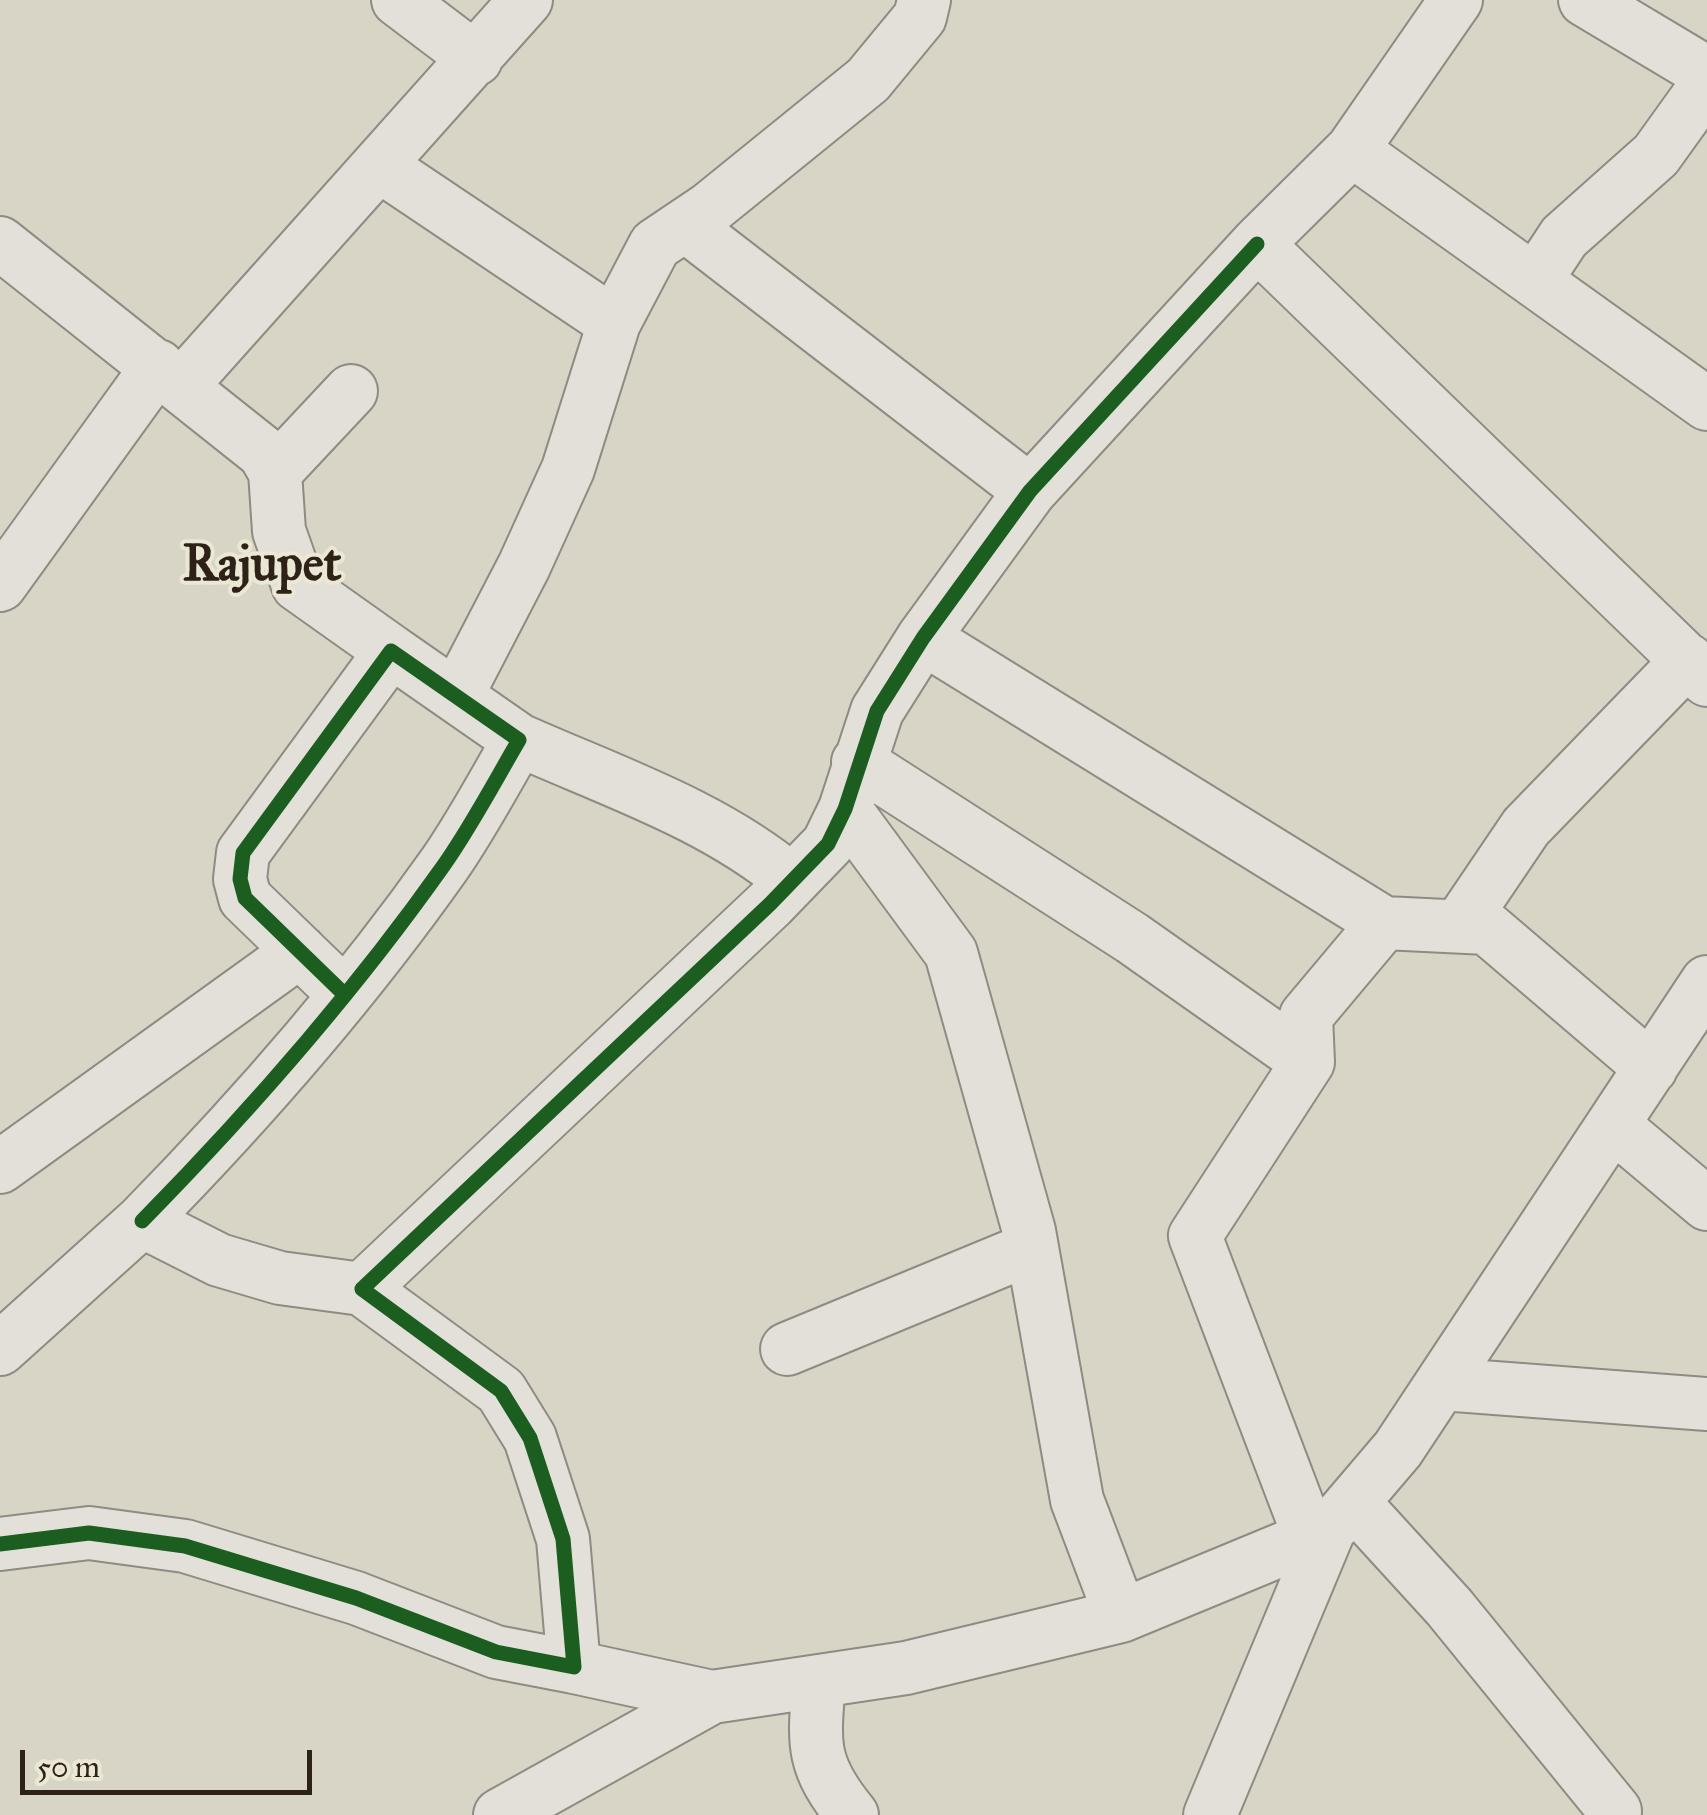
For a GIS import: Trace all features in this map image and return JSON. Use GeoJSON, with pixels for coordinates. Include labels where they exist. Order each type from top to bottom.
{"type":"FeatureCollection","features":[{"type":"Feature","properties":{"kind":"street"},"geometry":{"type":"LineString","coordinates":[[398,0],[476,58]]}},
{"type":"Feature","properties":{"kind":"street"},"geometry":{"type":"LineString","coordinates":[[0,585],[170,376],[380,166],[526,0]]}},
{"type":"Feature","properties":{"kind":"street"},"geometry":{"type":"LineString","coordinates":[[457,694],[524,566],[568,469],[614,323],[656,245],[710,208],[868,80],[920,17],[924,0]]}},
{"type":"Feature","properties":{"kind":"street"},"geometry":{"type":"LineString","coordinates":[[362,1289],[828,844],[877,711],[922,638],[1030,491],[1257,244],[1352,150],[1456,0]]}},
{"type":"Feature","properties":{"kind":"street"},"geometry":{"type":"LineString","coordinates":[[1585,0],[1707,73]]}},
{"type":"Feature","properties":{"kind":"street"},"geometry":{"type":"LineString","coordinates":[[1535,281],[1564,237],[1656,156],[1707,84]]}},
{"type":"Feature","properties":{"kind":"street"},"geometry":{"type":"LineString","coordinates":[[1352,150],[1707,404]]}},
{"type":"Feature","properties":{"kind":"street"},"geometry":{"type":"LineString","coordinates":[[380,166],[614,323]]}},
{"type":"Feature","properties":{"kind":"street"},"geometry":{"type":"LineString","coordinates":[[685,225],[1030,491]]}},
{"type":"Feature","properties":{"kind":"street"},"geometry":{"type":"LineString","coordinates":[[1257,244],[1698,670],[1526,827],[1458,926]]}},
{"type":"Feature","properties":{"kind":"street"},"geometry":{"type":"LineString","coordinates":[[8,263],[170,376],[264,453],[276,472],[278,531],[298,586],[520,740],[693,818],[766,858],[792,880]]}},
{"type":"Feature","properties":{"kind":"street"},"geometry":{"type":"LineString","coordinates":[[276,472],[351,391]]}},
{"type":"Feature","properties":{"kind":"street"},"geometry":{"type":"LineString","coordinates":[[922,638],[1384,922],[1487,928],[1651,1068]]}},
{"type":"Feature","properties":{"kind":"street"},"geometry":{"type":"LineString","coordinates":[[344,994],[246,898],[240,879],[243,853],[391,651]]}},
{"type":"Feature","properties":{"kind":"street"},"geometry":{"type":"LineString","coordinates":[[0,1350],[142,1222],[209,1153],[344,994],[445,863],[520,740]]}},
{"type":"Feature","properties":{"kind":"street"},"geometry":{"type":"LineString","coordinates":[[851,785],[1132,938],[1308,1062]]}},
{"type":"Feature","properties":{"kind":"street"},"geometry":{"type":"LineString","coordinates":[[851,785],[950,953],[1032,1248],[1077,1500],[1121,1616]]}},
{"type":"Feature","properties":{"kind":"street"},"geometry":{"type":"LineString","coordinates":[[1384,922],[1306,1016],[1308,1062],[1195,1236],[1331,1524],[1448,1607],[1614,1811]]}},
{"type":"Feature","properties":{"kind":"street"},"geometry":{"type":"LineString","coordinates":[[0,1167],[300,951]]}},
{"type":"Feature","properties":{"kind":"street"},"geometry":{"type":"LineString","coordinates":[[1210,1815],[1331,1524],[1398,1450],[1705,986]]}},
{"type":"Feature","properties":{"kind":"street"},"geometry":{"type":"LineString","coordinates":[[1613,1125],[1707,1204]]}},
{"type":"Feature","properties":{"kind":"street"},"geometry":{"type":"LineString","coordinates":[[142,1222],[219,1260],[280,1278],[362,1289],[501,1391],[530,1438],[563,1538],[574,1667]]}},
{"type":"Feature","properties":{"kind":"street"},"geometry":{"type":"LineString","coordinates":[[786,1349],[1032,1248]]}},
{"type":"Feature","properties":{"kind":"street"},"geometry":{"type":"LineString","coordinates":[[1442,1384],[1707,1404]]}},
{"type":"Feature","properties":{"kind":"street"},"geometry":{"type":"LineString","coordinates":[[508,1812],[712,1697],[906,1668],[1121,1616],[1331,1524]]}},
{"type":"Feature","properties":{"kind":"street"},"geometry":{"type":"LineString","coordinates":[[0,1544],[89,1533],[185,1546],[356,1598],[496,1652],[712,1697]]}},
{"type":"Feature","properties":{"kind":"street"},"geometry":{"type":"LineString","coordinates":[[819,1680],[814,1736],[818,1764],[852,1815]]}},
{"type":"Feature","properties":{"kind":"cycle path"},"geometry":{"type":"LineString","coordinates":[[0,1544],[89,1533],[185,1546],[356,1598],[496,1652],[574,1667],[563,1539],[530,1438],[501,1391],[362,1289],[770,904],[828,844],[845,809],[877,711],[923,638],[1030,491],[1257,244]]}},
{"type":"Feature","properties":{"kind":"cycle path"},"geometry":{"type":"LineString","coordinates":[[142,1221],[262,1093],[338,1004],[454,850],[519,740],[391,651],[243,853],[240,879],[245,898],[344,994]]}},
{"type":"Feature","properties":{"kind":"district","name":"Rajupet"},"geometry":{"type":"Point","coordinates":[262,568]}}]}
